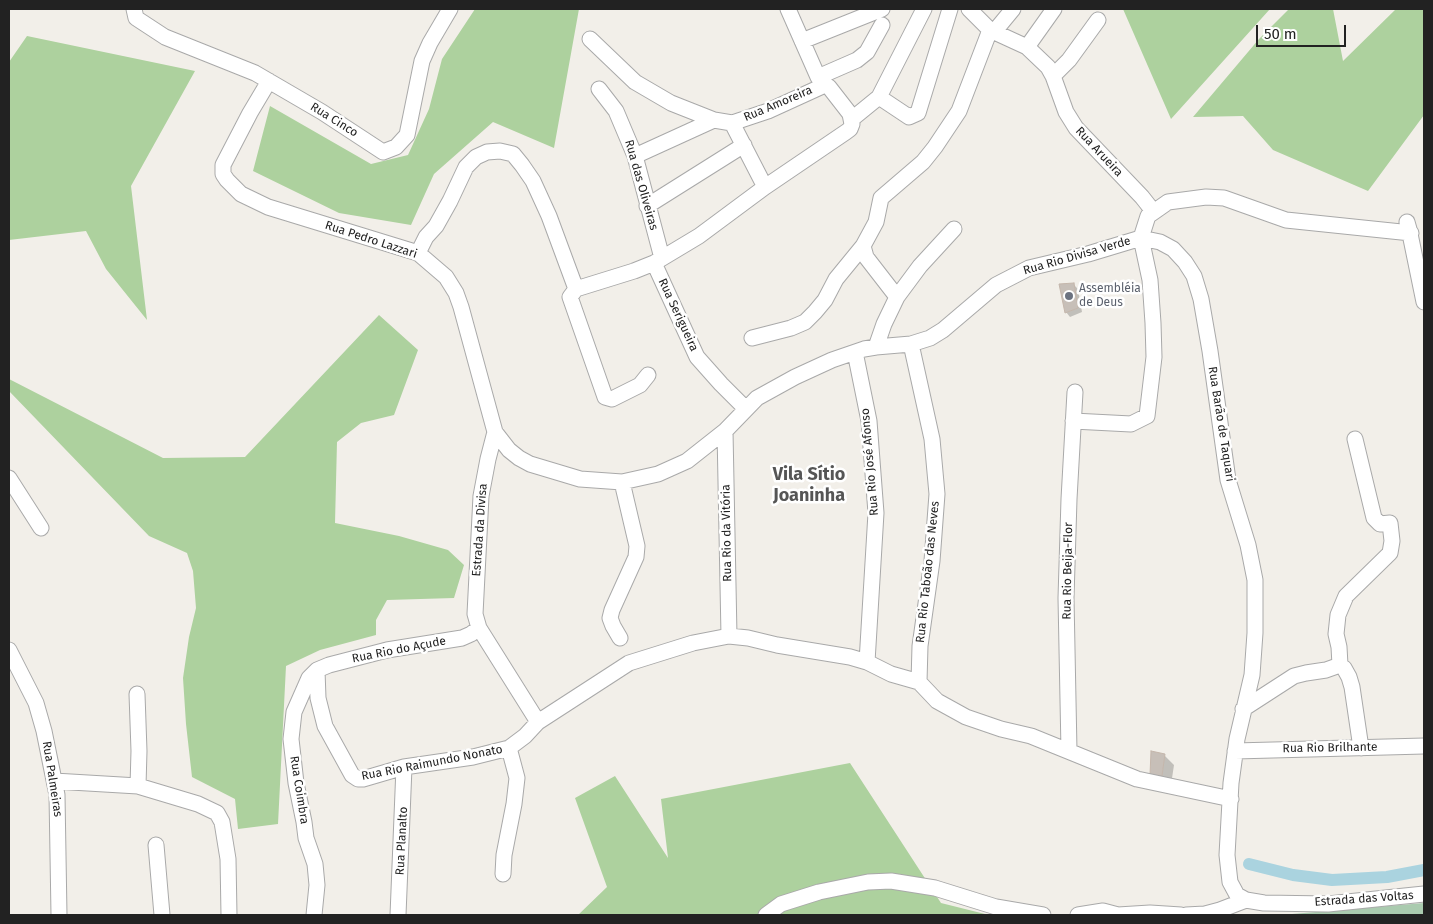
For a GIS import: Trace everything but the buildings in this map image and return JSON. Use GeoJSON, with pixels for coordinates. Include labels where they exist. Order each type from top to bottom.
{"type":"FeatureCollection","features":[{"type":"Feature","properties":{"kind":"street","name":"Rua Cinco"},"geometry":{"type":"LineString","coordinates":[[135,13],[164,37],[254,73],[322,112],[383,152],[396,147],[407,135],[422,61],[450,9]]}},
{"type":"Feature","properties":{"kind":"street"},"geometry":{"type":"LineString","coordinates":[[802,41],[882,9]]}},
{"type":"Feature","properties":{"kind":"street"},"geometry":{"type":"LineString","coordinates":[[648,375],[640,384],[612,399],[605,398],[570,298],[576,289],[634,271],[658,260],[700,236],[849,126],[879,97],[924,9]]}},
{"type":"Feature","properties":{"kind":"street"},"geometry":{"type":"LineString","coordinates":[[879,97],[909,116],[918,113],[950,9]]}},
{"type":"Feature","properties":{"kind":"street","name":"Rua Arueira"},"geometry":{"type":"LineString","coordinates":[[969,9],[992,31],[1027,47],[1048,67],[1066,112],[1076,128],[1154,211]]}},
{"type":"Feature","properties":{"kind":"street"},"geometry":{"type":"LineString","coordinates":[[752,338],[805,322],[825,300],[836,279],[863,246],[876,222],[881,198],[923,162],[936,147],[959,110],[992,31],[1013,9]]}},
{"type":"Feature","properties":{"kind":"street"},"geometry":{"type":"LineString","coordinates":[[1027,47],[1054,9]]}},
{"type":"Feature","properties":{"kind":"street"},"geometry":{"type":"LineString","coordinates":[[791,15],[821,81],[829,87],[850,114],[849,126]]}},
{"type":"Feature","properties":{"kind":"street"},"geometry":{"type":"LineString","coordinates":[[1053,76],[1066,64],[1098,20]]}},
{"type":"Feature","properties":{"kind":"street","name":"Rua Amoreira"},"geometry":{"type":"LineString","coordinates":[[732,123],[768,110],[857,60],[867,52],[882,25]]}},
{"type":"Feature","properties":{"kind":"street"},"geometry":{"type":"LineString","coordinates":[[590,39],[635,82],[671,103],[714,120],[732,123],[765,187]]}},
{"type":"Feature","properties":{"kind":"street","name":"Rua Pedro Lazzari"},"geometry":{"type":"LineString","coordinates":[[269,81],[223,165],[223,174],[226,180],[241,194],[268,207],[418,253],[446,278],[456,293],[461,307],[495,432]]}},
{"type":"Feature","properties":{"kind":"street","name":"Rua das Oliveiras"},"geometry":{"type":"LineString","coordinates":[[599,89],[616,111],[635,156],[658,260]]}},
{"type":"Feature","properties":{"kind":"street"},"geometry":{"type":"LineString","coordinates":[[635,156],[714,120]]}},
{"type":"Feature","properties":{"kind":"street"},"geometry":{"type":"LineString","coordinates":[[647,206],[744,145]]}},
{"type":"Feature","properties":{"kind":"street"},"geometry":{"type":"LineString","coordinates":[[418,253],[426,237],[436,226],[450,201],[466,167],[476,158],[487,152],[500,150],[512,154],[533,181],[549,216],[576,289]]}},
{"type":"Feature","properties":{"kind":"street"},"geometry":{"type":"LineString","coordinates":[[1154,211],[1168,202],[1206,197],[1224,198],[1286,220],[1409,228],[1424,302]]}},
{"type":"Feature","properties":{"kind":"street","name":"Rua Rio Divisa Verde"},"geometry":{"type":"LineString","coordinates":[[495,432],[509,450],[519,458],[530,464],[580,479],[622,482],[658,474],[687,461],[725,431],[757,398],[789,380],[832,360],[855,352],[876,347],[911,344],[930,338],[943,330],[996,285],[1022,271],[1142,238],[1148,216],[1154,211]]}},
{"type":"Feature","properties":{"kind":"street"},"geometry":{"type":"LineString","coordinates":[[876,347],[884,324],[897,297],[920,266],[954,229]]}},
{"type":"Feature","properties":{"kind":"street"},"geometry":{"type":"LineString","coordinates":[[1073,421],[1131,424],[1147,416],[1154,357],[1150,280],[1142,238]]}},
{"type":"Feature","properties":{"kind":"street","name":"Rua Barão de Taquari"},"geometry":{"type":"LineString","coordinates":[[1142,238],[1160,242],[1173,249],[1194,276],[1201,299],[1210,351],[1228,480],[1248,546],[1255,580],[1255,634],[1252,675],[1235,751],[1228,829],[1228,876],[1237,895],[1246,900]]}},
{"type":"Feature","properties":{"kind":"street"},"geometry":{"type":"LineString","coordinates":[[863,246],[866,257],[897,297]]}},
{"type":"Feature","properties":{"kind":"street","name":"Rua Serigueira"},"geometry":{"type":"LineString","coordinates":[[658,260],[697,357],[746,409]]}},
{"type":"Feature","properties":{"kind":"street","name":"Rua Rio Taboão das Neves"},"geometry":{"type":"LineString","coordinates":[[911,344],[932,439],[936,494],[932,561],[920,646],[919,682]]}},
{"type":"Feature","properties":{"kind":"street","name":"Rua Rio José Afonso"},"geometry":{"type":"LineString","coordinates":[[855,352],[869,421],[876,513],[867,662]]}},
{"type":"Feature","properties":{"kind":"street","name":"Rua Rio Beija-Flor"},"geometry":{"type":"LineString","coordinates":[[1069,751],[1066,598],[1074,392]]}},
{"type":"Feature","properties":{"kind":"street","name":"Rua Rio da Vitória"},"geometry":{"type":"LineString","coordinates":[[725,431],[729,636]]}},
{"type":"Feature","properties":{"kind":"street","name":"Estrada da Divisa"},"geometry":{"type":"LineString","coordinates":[[479,628],[475,614],[475,599],[481,496],[495,432]]}},
{"type":"Feature","properties":{"kind":"street"},"geometry":{"type":"LineString","coordinates":[[1354,439],[1374,518],[1380,524],[1390,523],[1392,542],[1390,553],[1346,596],[1338,615],[1336,634],[1340,647],[1340,665],[1349,677],[1352,687],[1361,748]]}},
{"type":"Feature","properties":{"kind":"street"},"geometry":{"type":"LineString","coordinates":[[9,478],[41,528]]}},
{"type":"Feature","properties":{"kind":"street"},"geometry":{"type":"LineString","coordinates":[[620,638],[610,618],[636,557],[622,482]]}},
{"type":"Feature","properties":{"kind":"street"},"geometry":{"type":"LineString","coordinates":[[479,628],[538,722]]}},
{"type":"Feature","properties":{"kind":"street","name":"Rua Rio do Açude"},"geometry":{"type":"LineString","coordinates":[[317,670],[330,664],[387,650],[462,638],[479,628]]}},
{"type":"Feature","properties":{"kind":"street","name":"Rua Rio Raimundo Nonato"},"geometry":{"type":"LineString","coordinates":[[317,670],[318,698],[325,726],[352,775],[358,779],[404,767],[473,757],[509,748],[526,736],[538,722],[629,663],[693,643],[729,636],[850,657],[867,662],[892,674],[919,682]]}},
{"type":"Feature","properties":{"kind":"street","name":"Rua Palmeiras"},"geometry":{"type":"LineString","coordinates":[[9,650],[36,703],[54,781],[58,811],[59,915]]}},
{"type":"Feature","properties":{"kind":"street"},"geometry":{"type":"LineString","coordinates":[[1243,709],[1294,676],[1326,670],[1340,665]]}},
{"type":"Feature","properties":{"kind":"street","name":"Rua Coimbra"},"geometry":{"type":"LineString","coordinates":[[314,915],[317,885],[315,864],[306,838],[296,783],[292,739],[294,712],[309,678],[317,670]]}},
{"type":"Feature","properties":{"kind":"street"},"geometry":{"type":"LineString","coordinates":[[919,682],[937,701],[966,717],[1001,729],[1031,736],[1137,779],[1231,798]]}},
{"type":"Feature","properties":{"kind":"street"},"geometry":{"type":"LineString","coordinates":[[137,694],[138,786]]}},
{"type":"Feature","properties":{"kind":"street","name":"Rua Rio Brilhante"},"geometry":{"type":"LineString","coordinates":[[1235,751],[1424,746]]}},
{"type":"Feature","properties":{"kind":"street"},"geometry":{"type":"LineString","coordinates":[[502,874],[514,804],[516,778],[509,748]]}},
{"type":"Feature","properties":{"kind":"street","name":"Rua Planalto"},"geometry":{"type":"LineString","coordinates":[[398,915],[404,767]]}},
{"type":"Feature","properties":{"kind":"street"},"geometry":{"type":"LineString","coordinates":[[54,781],[138,786],[198,804],[217,813],[222,822],[228,859],[229,915]]}},
{"type":"Feature","properties":{"kind":"street"},"geometry":{"type":"LineString","coordinates":[[156,845],[162,915]]}},
{"type":"Feature","properties":{"kind":"street"},"geometry":{"type":"LineString","coordinates":[[766,915],[781,904],[819,892],[868,882],[890,881],[935,888],[996,907],[1043,915]]}},
{"type":"Feature","properties":{"kind":"street","name":"Estrada das Voltas"},"geometry":{"type":"LineString","coordinates":[[1246,900],[1264,903],[1328,904],[1424,894]]}},
{"type":"Feature","properties":{"kind":"street"},"geometry":{"type":"LineString","coordinates":[[1186,915],[1205,914],[1246,900]]}},
{"type":"Feature","properties":{"kind":"street"},"geometry":{"type":"LineString","coordinates":[[1078,915],[1103,911],[1118,915],[1150,913],[1181,915]]}},
{"type":"Feature","properties":{"kind":"green space"},"geometry":{"type":"Polygon","coordinates":[[[475,9],[579,9],[554,148],[493,122],[434,174],[411,225],[339,213],[253,171],[270,106],[371,164],[408,155],[429,109],[442,59],[475,9]]]}},
{"type":"Feature","properties":{"kind":"green space"},"geometry":{"type":"Polygon","coordinates":[[[1123,9],[1270,9],[1171,119],[1123,9]]]}},
{"type":"Feature","properties":{"kind":"green space"},"geometry":{"type":"Polygon","coordinates":[[[1289,9],[1333,9],[1343,61],[1396,9],[1424,9],[1424,115],[1368,191],[1273,150],[1243,116],[1193,117],[1259,39],[1289,9]]]}},
{"type":"Feature","properties":{"kind":"green space"},"geometry":{"type":"Polygon","coordinates":[[[27,36],[195,71],[131,186],[147,320],[106,269],[86,231],[9,240],[9,62],[27,36]]]}},
{"type":"Feature","properties":{"kind":"green space"},"geometry":{"type":"Polygon","coordinates":[[[379,315],[418,350],[394,415],[361,423],[337,442],[335,523],[399,536],[448,550],[464,565],[454,598],[387,600],[376,620],[376,635],[320,650],[286,666],[278,824],[238,829],[235,799],[192,777],[183,678],[189,637],[196,608],[193,571],[187,553],[149,536],[9,391],[9,379],[163,458],[245,457],[379,315]]]}},
{"type":"Feature","properties":{"kind":"green space"},"geometry":{"type":"Polygon","coordinates":[[[850,763],[941,903],[989,915],[578,915],[607,887],[575,798],[615,776],[668,858],[661,799],[850,763]]]}},
{"type":"Feature","properties":{"kind":"green space"},"geometry":{"type":"Polygon","coordinates":[[[1424,903],[1424,915],[1280,915],[1424,903]]]}},
{"type":"Feature","properties":{"kind":"waterway"},"geometry":{"type":"LineString","coordinates":[[1249,864],[1293,875],[1332,880],[1387,877],[1424,870]]}},
{"type":"Feature","properties":{"kind":"place","name":"Assembléia de Deus"},"geometry":{"type":"Point","coordinates":[1069,296]}},
{"type":"Feature","properties":{"kind":"district","name":"Vila Sítio Joaninha"},"geometry":{"type":"Point","coordinates":[809,485]}}]}
